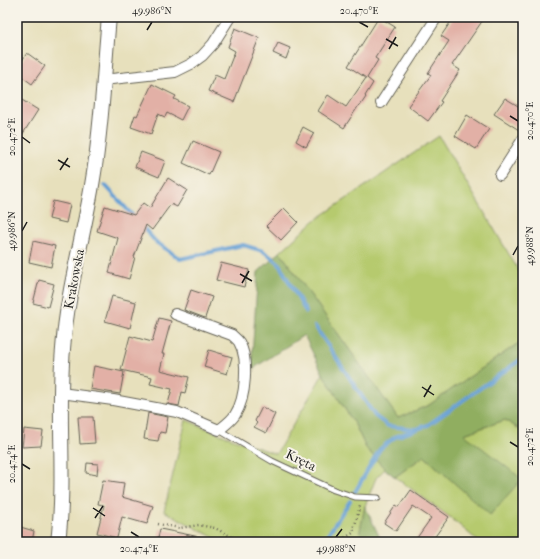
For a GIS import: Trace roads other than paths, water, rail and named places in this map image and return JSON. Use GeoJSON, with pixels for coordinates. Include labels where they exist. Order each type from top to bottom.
{"type":"FeatureCollection","features":[{"type":"Feature","properties":{"kind":"street","name":"Krakowska"},"geometry":{"type":"LineString","coordinates":[[58,542],[62,502],[62,349],[67,310],[93,180],[109,17]]}},
{"type":"Feature","properties":{"kind":"street"},"geometry":{"type":"LineString","coordinates":[[103,80],[175,72],[191,64],[202,56],[230,17]]}},
{"type":"Feature","properties":{"kind":"street"},"geometry":{"type":"LineString","coordinates":[[381,104],[437,17]]}},
{"type":"Feature","properties":{"kind":"street"},"geometry":{"type":"LineString","coordinates":[[500,176],[523,139]]}},
{"type":"Feature","properties":{"kind":"street"},"geometry":{"type":"LineString","coordinates":[[175,314],[232,335],[238,341],[245,364],[245,374],[240,402],[235,414],[229,422],[219,430]]}},
{"type":"Feature","properties":{"kind":"street","name":"Kręta"},"geometry":{"type":"LineString","coordinates":[[61,392],[177,412],[219,430]]}},
{"type":"Feature","properties":{"kind":"lane","name":"Kręta"},"geometry":{"type":"LineString","coordinates":[[219,430],[272,461],[343,494],[378,498]]}},
{"type":"Feature","properties":{"kind":"waterway"},"geometry":{"type":"LineString","coordinates":[[105,185],[134,217]]}},
{"type":"Feature","properties":{"kind":"waterway"},"geometry":{"type":"LineString","coordinates":[[141,225],[156,242],[180,259],[243,245],[263,251],[278,262],[306,312]]}},
{"type":"Feature","properties":{"kind":"waterway"},"geometry":{"type":"LineString","coordinates":[[315,326],[375,416],[388,426],[414,429]]}},
{"type":"Feature","properties":{"kind":"waterway"},"geometry":{"type":"LineString","coordinates":[[355,492],[380,449],[395,437],[428,425],[523,358]]}},
{"type":"Feature","properties":{"kind":"waterway"},"geometry":{"type":"LineString","coordinates":[[323,542],[350,501]]}}]}
